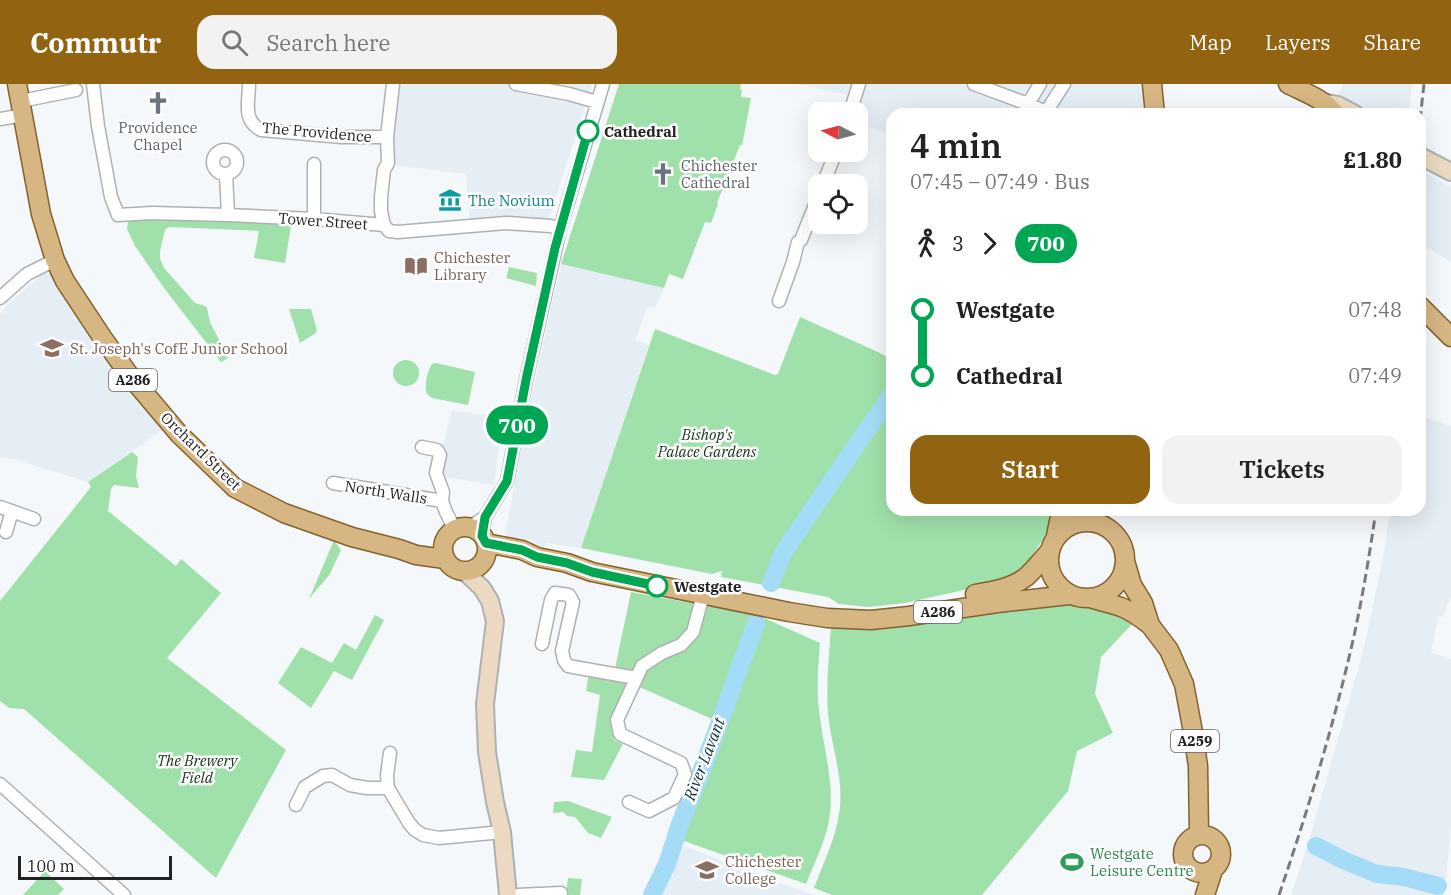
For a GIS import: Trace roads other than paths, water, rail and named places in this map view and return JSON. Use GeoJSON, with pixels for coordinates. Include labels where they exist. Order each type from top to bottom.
{"type":"FeatureCollection","features":[{"type":"Feature","properties":{"kind":"main road"},"geometry":{"type":"LineString","coordinates":[[1152,84],[1154,108]]}},
{"type":"Feature","properties":{"kind":"main road"},"geometry":{"type":"LineString","coordinates":[[1288,84],[1328,108]]}},
{"type":"Feature","properties":{"kind":"main road","name":"Orchard Street"},"geometry":{"type":"LineString","coordinates":[[20,100],[41,214],[55,260],[71,290],[102,337],[130,376],[179,434],[235,488],[284,513],[352,537],[399,549],[417,544],[469,552]]}},
{"type":"Feature","properties":{"kind":"main road"},"geometry":{"type":"LineString","coordinates":[[1426,312],[1451,337]]}},
{"type":"Feature","properties":{"kind":"main road","name":"A286"},"geometry":{"type":"LineString","coordinates":[[567,563],[594,563],[775,600],[870,610],[999,590],[1026,577],[1053,544],[1061,516]]}},
{"type":"Feature","properties":{"kind":"main road"},"geometry":{"type":"LineString","coordinates":[[1093,516],[1115,534],[1122,544],[1125,561],[1123,574],[1116,586],[1106,594],[1085,599],[1069,595],[1060,589],[1050,572],[1048,562],[1053,544],[1064,529],[1074,524],[1096,523],[1106,527]]}},
{"type":"Feature","properties":{"kind":"main road","name":"A286"},"geometry":{"type":"LineString","coordinates":[[469,552],[522,550],[537,557],[567,563],[592,572],[826,618],[871,620],[1069,595]]}},
{"type":"Feature","properties":{"kind":"main road","name":"A259"},"geometry":{"type":"LineString","coordinates":[[1125,561],[1132,585],[1143,603],[1150,625]]}},
{"type":"Feature","properties":{"kind":"main road","name":"A259"},"geometry":{"type":"LineString","coordinates":[[1093,598],[1133,613],[1150,625],[1169,650],[1184,684],[1193,732],[1198,766],[1199,835]]}},
{"type":"Feature","properties":{"kind":"main road"},"geometry":{"type":"LineString","coordinates":[[1205,895],[1213,870],[1220,861],[1220,849],[1214,840],[1204,835],[1188,840],[1183,850],[1187,868],[1203,874],[1213,870]]}},
{"type":"Feature","properties":{"kind":"main road"},"geometry":{"type":"LineString","coordinates":[[1192,871],[1194,895]]}},
{"type":"Feature","properties":{"kind":"street","name":"The Providence"},"geometry":{"type":"LineString","coordinates":[[249,84],[248,115],[253,126],[261,130],[342,137],[387,137]]}},
{"type":"Feature","properties":{"kind":"street"},"geometry":{"type":"LineString","coordinates":[[384,225],[381,197],[384,170],[388,163],[387,137],[393,84]]}},
{"type":"Feature","properties":{"kind":"street"},"geometry":{"type":"LineString","coordinates":[[516,84],[597,102]]}},
{"type":"Feature","properties":{"kind":"street"},"geometry":{"type":"LineString","coordinates":[[508,895],[502,832],[495,802],[485,727],[486,686],[495,621],[490,601],[469,552],[485,517],[507,481],[526,380],[560,229],[603,84]]}},
{"type":"Feature","properties":{"kind":"street"},"geometry":{"type":"LineString","coordinates":[[854,102],[860,84]]}},
{"type":"Feature","properties":{"kind":"street"},"geometry":{"type":"LineString","coordinates":[[974,84],[1037,108]]}},
{"type":"Feature","properties":{"kind":"street"},"geometry":{"type":"LineString","coordinates":[[1028,104],[1040,84]]}},
{"type":"Feature","properties":{"kind":"street"},"geometry":{"type":"LineString","coordinates":[[1051,108],[1064,84]]}},
{"type":"Feature","properties":{"kind":"street"},"geometry":{"type":"LineString","coordinates":[[0,119],[20,100],[89,86]]}},
{"type":"Feature","properties":{"kind":"street","name":"Tower Street"},"geometry":{"type":"LineString","coordinates":[[89,86],[108,186],[118,215],[152,213],[314,219],[384,225],[392,232],[501,224],[551,226],[560,229]]}},
{"type":"Feature","properties":{"kind":"street"},"geometry":{"type":"LineString","coordinates":[[1328,108],[1338,105],[1344,108]]}},
{"type":"Feature","properties":{"kind":"street"},"geometry":{"type":"LineString","coordinates":[[1426,159],[1451,172]]}},
{"type":"Feature","properties":{"kind":"street"},"geometry":{"type":"LineString","coordinates":[[314,164],[314,219]]}},
{"type":"Feature","properties":{"kind":"street"},"geometry":{"type":"LineString","coordinates":[[226,174],[228,215]]}},
{"type":"Feature","properties":{"kind":"street"},"geometry":{"type":"LineString","coordinates":[[779,301],[798,242],[808,222]]}},
{"type":"Feature","properties":{"kind":"street"},"geometry":{"type":"LineString","coordinates":[[0,298],[27,274],[55,260]]}},
{"type":"Feature","properties":{"kind":"street"},"geometry":{"type":"LineString","coordinates":[[422,447],[437,450],[440,455],[436,472],[443,492],[442,501]]}},
{"type":"Feature","properties":{"kind":"street","name":"North Walls"},"geometry":{"type":"LineString","coordinates":[[333,483],[442,501],[469,552]]}},
{"type":"Feature","properties":{"kind":"street"},"geometry":{"type":"LineString","coordinates":[[6,532],[6,509],[34,519]]}},
{"type":"Feature","properties":{"kind":"street"},"geometry":{"type":"LineString","coordinates":[[542,644],[551,600],[555,593],[569,595],[573,602],[562,651],[568,666],[636,678]]}},
{"type":"Feature","properties":{"kind":"street"},"geometry":{"type":"LineString","coordinates":[[629,802],[649,812],[674,798],[685,774],[681,763],[621,734],[617,720],[642,666],[662,653],[681,645],[693,632],[703,595]]}},
{"type":"Feature","properties":{"kind":"street"},"geometry":{"type":"LineString","coordinates":[[390,753],[388,788],[409,824],[415,830],[423,835],[439,838],[502,832]]}},
{"type":"Feature","properties":{"kind":"street"},"geometry":{"type":"LineString","coordinates":[[296,805],[305,787],[323,776],[332,775],[350,785],[388,788]]}},
{"type":"Feature","properties":{"kind":"street"},"geometry":{"type":"LineString","coordinates":[[0,784],[124,895]]}},
{"type":"Feature","properties":{"kind":"street"},"geometry":{"type":"LineString","coordinates":[[518,895],[561,893]]}},
{"type":"Feature","properties":{"kind":"waterway","name":"River Lavant"},"geometry":{"type":"LineString","coordinates":[[771,583],[783,553],[886,403]]}},
{"type":"Feature","properties":{"kind":"waterway","name":"River Lavant"},"geometry":{"type":"LineString","coordinates":[[652,895],[667,864],[756,623]]}},
{"type":"Feature","properties":{"kind":"waterway","name":"River Lavant"},"geometry":{"type":"LineString","coordinates":[[1316,846],[1377,874],[1404,877],[1438,886]]}},
{"type":"Feature","properties":{"kind":"railway"},"geometry":{"type":"LineString","coordinates":[[1421,108],[1424,84]]}},
{"type":"Feature","properties":{"kind":"railway"},"geometry":{"type":"LineString","coordinates":[[1279,895],[1338,702],[1354,636],[1375,516]]}},
{"type":"Feature","properties":{"kind":"place","name":"Providence Chapel"},"geometry":{"type":"Point","coordinates":[158,103]}},
{"type":"Feature","properties":{"kind":"place","name":"Cathedral"},"geometry":{"type":"Point","coordinates":[588,131]}},
{"type":"Feature","properties":{"kind":"place","name":"Chichester Cathedral"},"geometry":{"type":"Point","coordinates":[663,174]}},
{"type":"Feature","properties":{"kind":"place","name":"The Novium"},"geometry":{"type":"Point","coordinates":[450,200]}},
{"type":"Feature","properties":{"kind":"place","name":"Chichester Library"},"geometry":{"type":"Point","coordinates":[416,266]}},
{"type":"Feature","properties":{"kind":"place","name":"St. Joseph's CofE Junior School"},"geometry":{"type":"Point","coordinates":[52,348]}},
{"type":"Feature","properties":{"kind":"place","name":"Westgate"},"geometry":{"type":"Point","coordinates":[657,586]}},
{"type":"Feature","properties":{"kind":"place","name":"Westgate Leisure Centre"},"geometry":{"type":"Point","coordinates":[1072,862]}},
{"type":"Feature","properties":{"kind":"place","name":"Chichester College"},"geometry":{"type":"Point","coordinates":[707,870]}},
{"type":"Feature","properties":{"kind":"park label","name":"Bishop's Palace Gardens"},"geometry":{"type":"Point","coordinates":[707,442]}},
{"type":"Feature","properties":{"kind":"park label","name":"The Brewery Field"},"geometry":{"type":"Point","coordinates":[197,768]}}]}
